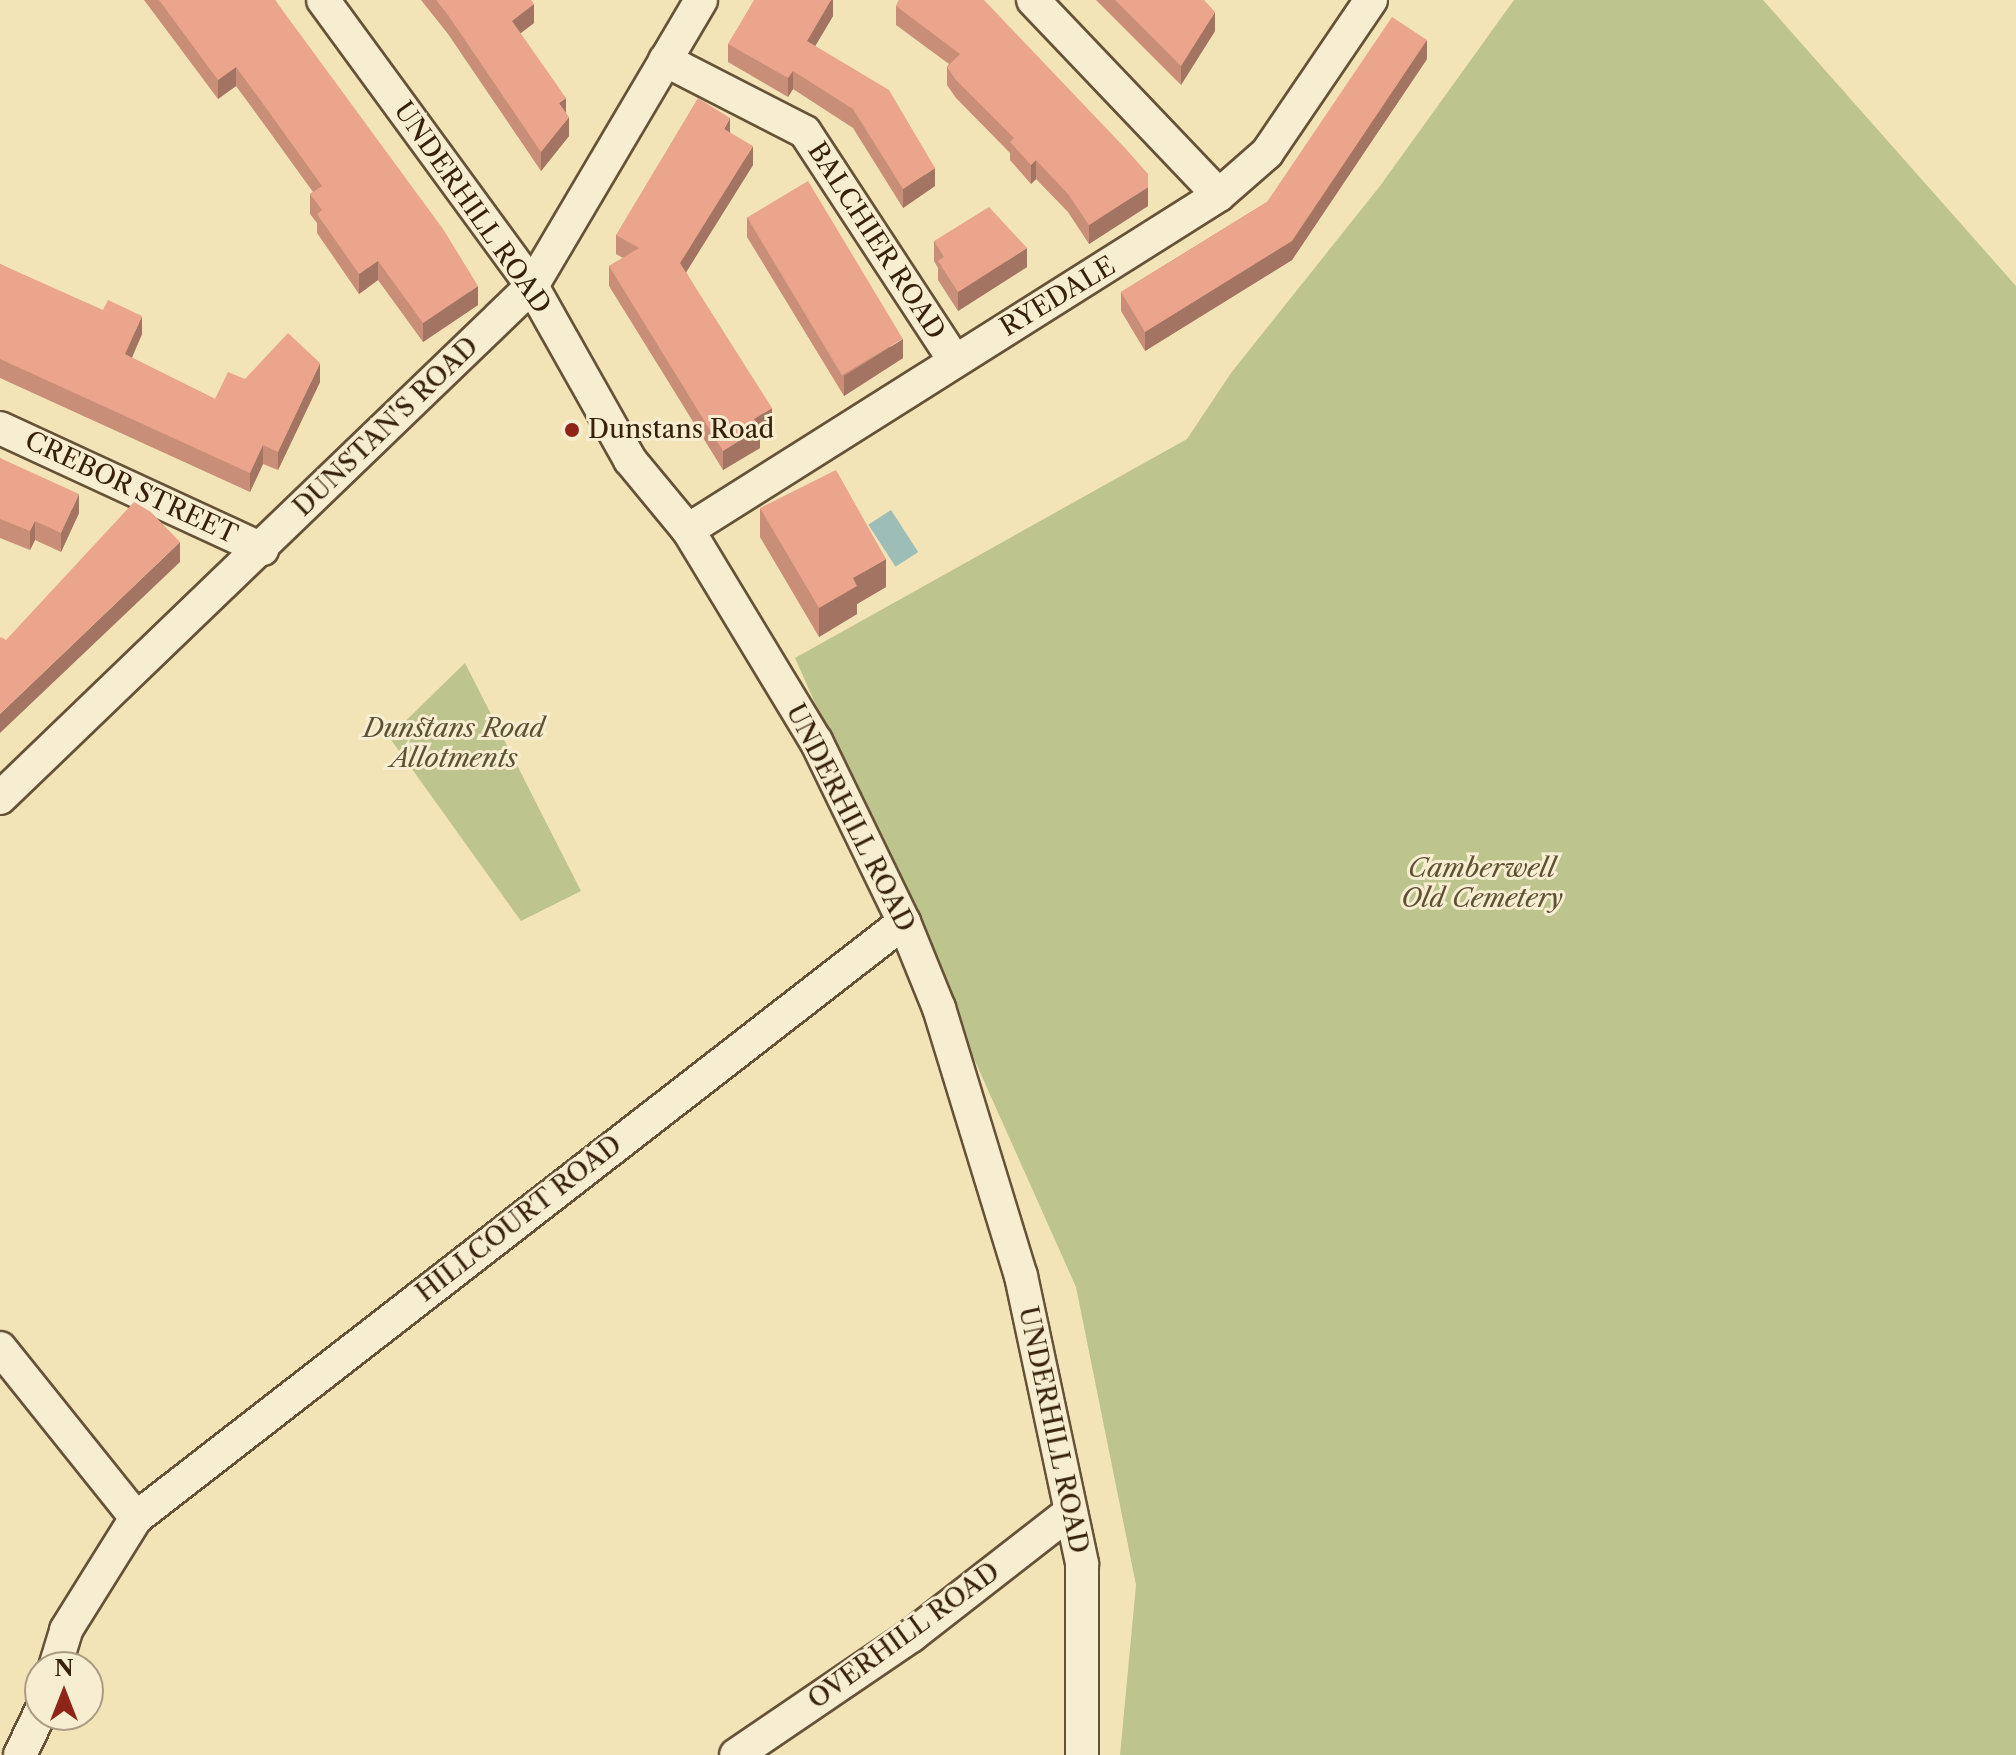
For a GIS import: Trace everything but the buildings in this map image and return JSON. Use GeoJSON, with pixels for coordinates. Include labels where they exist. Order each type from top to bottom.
{"type":"FeatureCollection","features":[{"type":"Feature","properties":{"kind":"street","name":"UNDERHILL ROAD"},"geometry":{"type":"LineString","coordinates":[[323,0],[532,286],[630,460],[688,530],[816,741],[904,922],[939,1008],[1021,1276],[1082,1564],[1082,1755]]}},
{"type":"Feature","properties":{"kind":"street","name":"DUNSTAN'S ROAD"},"geometry":{"type":"LineString","coordinates":[[0,798],[532,286],[701,0]]}},
{"type":"Feature","properties":{"kind":"street"},"geometry":{"type":"LineString","coordinates":[[1033,0],[1219,195]]}},
{"type":"Feature","properties":{"kind":"street","name":"RYEDALE"},"geometry":{"type":"LineString","coordinates":[[688,530],[1219,195],[1267,153],[1371,0]]}},
{"type":"Feature","properties":{"kind":"street","name":"BALCHIER ROAD"},"geometry":{"type":"LineString","coordinates":[[665,60],[805,132],[954,360]]}},
{"type":"Feature","properties":{"kind":"street","name":"CREBOR STREET"},"geometry":{"type":"LineString","coordinates":[[0,428],[262,549]]}},
{"type":"Feature","properties":{"kind":"street","name":"HILLCOURT ROAD"},"geometry":{"type":"LineString","coordinates":[[136,1518],[904,922]]}},
{"type":"Feature","properties":{"kind":"street"},"geometry":{"type":"LineString","coordinates":[[0,1348],[136,1518],[66,1630],[60,1651]]}},
{"type":"Feature","properties":{"kind":"street","name":"OVERHILL ROAD"},"geometry":{"type":"LineString","coordinates":[[736,1755],[911,1636],[1070,1512]]}},
{"type":"Feature","properties":{"kind":"street"},"geometry":{"type":"LineString","coordinates":[[20,1755],[31,1731]]}},
{"type":"Feature","properties":{"kind":"green space","name":"Camberwell Old Cemetery"},"geometry":{"type":"Polygon","coordinates":[[[1514,0],[1763,0],[2016,286],[2016,1755],[1120,1755],[1136,1585],[1076,1287],[795,658],[1187,439],[1231,373],[1380,186],[1514,0]]]}},
{"type":"Feature","properties":{"kind":"green space","name":"Dunstans Road Allotments"},"geometry":{"type":"Polygon","coordinates":[[[465,663],[581,891],[521,921],[389,737],[465,663]]]}},
{"type":"Feature","properties":{"kind":"water"},"geometry":{"type":"Polygon","coordinates":[[[891,510],[918,552],[896,567],[868,525],[891,510]]]}},
{"type":"Feature","properties":{"kind":"place","name":"Dunstans Road"},"geometry":{"type":"Point","coordinates":[572,430]}}]}
